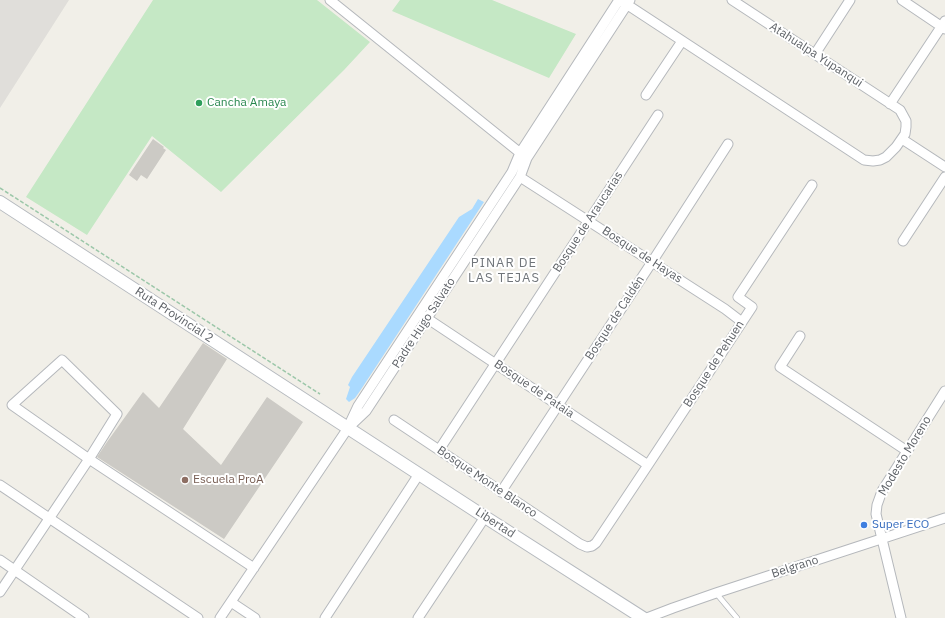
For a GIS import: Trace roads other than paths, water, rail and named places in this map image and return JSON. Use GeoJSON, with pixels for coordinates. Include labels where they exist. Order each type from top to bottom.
{"type":"FeatureCollection","features":[{"type":"Feature","properties":{"kind":"main road","name":"Ruta Provincial 2"},"geometry":{"type":"LineString","coordinates":[[0,202],[348,428]]}},
{"type":"Feature","properties":{"kind":"main road","name":"Libertad"},"geometry":{"type":"LineString","coordinates":[[348,428],[643,618]]}},
{"type":"Feature","properties":{"kind":"street"},"geometry":{"type":"LineString","coordinates":[[330,0],[340,3],[524,156]]}},
{"type":"Feature","properties":{"kind":"street","name":"Atahualpa Yupanqui"},"geometry":{"type":"LineString","coordinates":[[732,0],[744,3],[815,54],[900,110],[906,121],[905,134],[902,139]]}},
{"type":"Feature","properties":{"kind":"street"},"geometry":{"type":"LineString","coordinates":[[815,54],[850,0]]}},
{"type":"Feature","properties":{"kind":"street"},"geometry":{"type":"LineString","coordinates":[[890,104],[944,26],[902,0]]}},
{"type":"Feature","properties":{"kind":"street"},"geometry":{"type":"LineString","coordinates":[[624,1],[682,41],[864,160],[873,161],[886,157],[902,139],[945,167]]}},
{"type":"Feature","properties":{"kind":"street","name":"Padre Hugo Salvato"},"geometry":{"type":"LineString","coordinates":[[348,428],[366,411],[423,315],[512,172],[524,156],[624,1]]}},
{"type":"Feature","properties":{"kind":"street"},"geometry":{"type":"LineString","coordinates":[[646,95],[682,41]]}},
{"type":"Feature","properties":{"kind":"street","name":"Bosque de Araucarias"},"geometry":{"type":"LineString","coordinates":[[439,450],[658,114]]}},
{"type":"Feature","properties":{"kind":"street","name":"Bosque de Caldén"},"geometry":{"type":"LineString","coordinates":[[501,492],[728,144]]}},
{"type":"Feature","properties":{"kind":"street","name":"Padre Hugo Salvato"},"geometry":{"type":"LineString","coordinates":[[220,618],[348,428],[358,406],[520,177],[524,156]]}},
{"type":"Feature","properties":{"kind":"street","name":"Bosque de Hayas"},"geometry":{"type":"LineString","coordinates":[[520,177],[725,309],[742,322]]}},
{"type":"Feature","properties":{"kind":"street"},"geometry":{"type":"LineString","coordinates":[[903,241],[945,177]]}},
{"type":"Feature","properties":{"kind":"street"},"geometry":{"type":"LineString","coordinates":[[725,309],[738,297],[812,185]]}},
{"type":"Feature","properties":{"kind":"street","name":"Bosque de Pehuen"},"geometry":{"type":"LineString","coordinates":[[580,544],[587,547],[596,543],[752,307],[738,297]]}},
{"type":"Feature","properties":{"kind":"street","name":"Bosque de Pataia"},"geometry":{"type":"LineString","coordinates":[[423,315],[648,465]]}},
{"type":"Feature","properties":{"kind":"street"},"geometry":{"type":"LineString","coordinates":[[800,336],[780,366],[907,451]]}},
{"type":"Feature","properties":{"kind":"street"},"geometry":{"type":"LineString","coordinates":[[0,592],[89,459],[117,414],[62,360],[12,405],[89,459],[254,568]]}},
{"type":"Feature","properties":{"kind":"street","name":"Modesto Moreno"},"geometry":{"type":"LineString","coordinates":[[901,618],[876,514],[877,505],[882,491],[945,391]]}},
{"type":"Feature","properties":{"kind":"street","name":"Bosque Monte Blanco"},"geometry":{"type":"LineString","coordinates":[[394,420],[580,544]]}},
{"type":"Feature","properties":{"kind":"street"},"geometry":{"type":"LineString","coordinates":[[325,618],[419,474]]}},
{"type":"Feature","properties":{"kind":"street"},"geometry":{"type":"LineString","coordinates":[[0,485],[198,618]]}},
{"type":"Feature","properties":{"kind":"street"},"geometry":{"type":"LineString","coordinates":[[418,618],[485,517]]}},
{"type":"Feature","properties":{"kind":"street","name":"Belgrano"},"geometry":{"type":"LineString","coordinates":[[647,618],[716,593],[945,518]]}},
{"type":"Feature","properties":{"kind":"street"},"geometry":{"type":"LineString","coordinates":[[0,560],[84,618]]}},
{"type":"Feature","properties":{"kind":"street"},"geometry":{"type":"LineString","coordinates":[[231,602],[255,618]]}},
{"type":"Feature","properties":{"kind":"lane"},"geometry":{"type":"LineString","coordinates":[[716,593],[737,618]]}},
{"type":"Feature","properties":{"kind":"water"},"geometry":{"type":"Polygon","coordinates":[[[478,199],[484,202],[360,391],[355,398],[349,402],[346,399],[350,387],[348,385],[352,377],[459,217],[472,209],[478,199]]]}},
{"type":"Feature","properties":{"kind":"place","name":"Cancha Amaya"},"geometry":{"type":"Point","coordinates":[199,103]}},
{"type":"Feature","properties":{"kind":"place","name":"Escuela ProA"},"geometry":{"type":"Point","coordinates":[185,480]}},
{"type":"Feature","properties":{"kind":"place","name":"Super ECO"},"geometry":{"type":"Point","coordinates":[864,525]}},
{"type":"Feature","properties":{"kind":"district","name":"PINAR DE LAS TEJAS"},"geometry":{"type":"Point","coordinates":[504,270]}}]}
